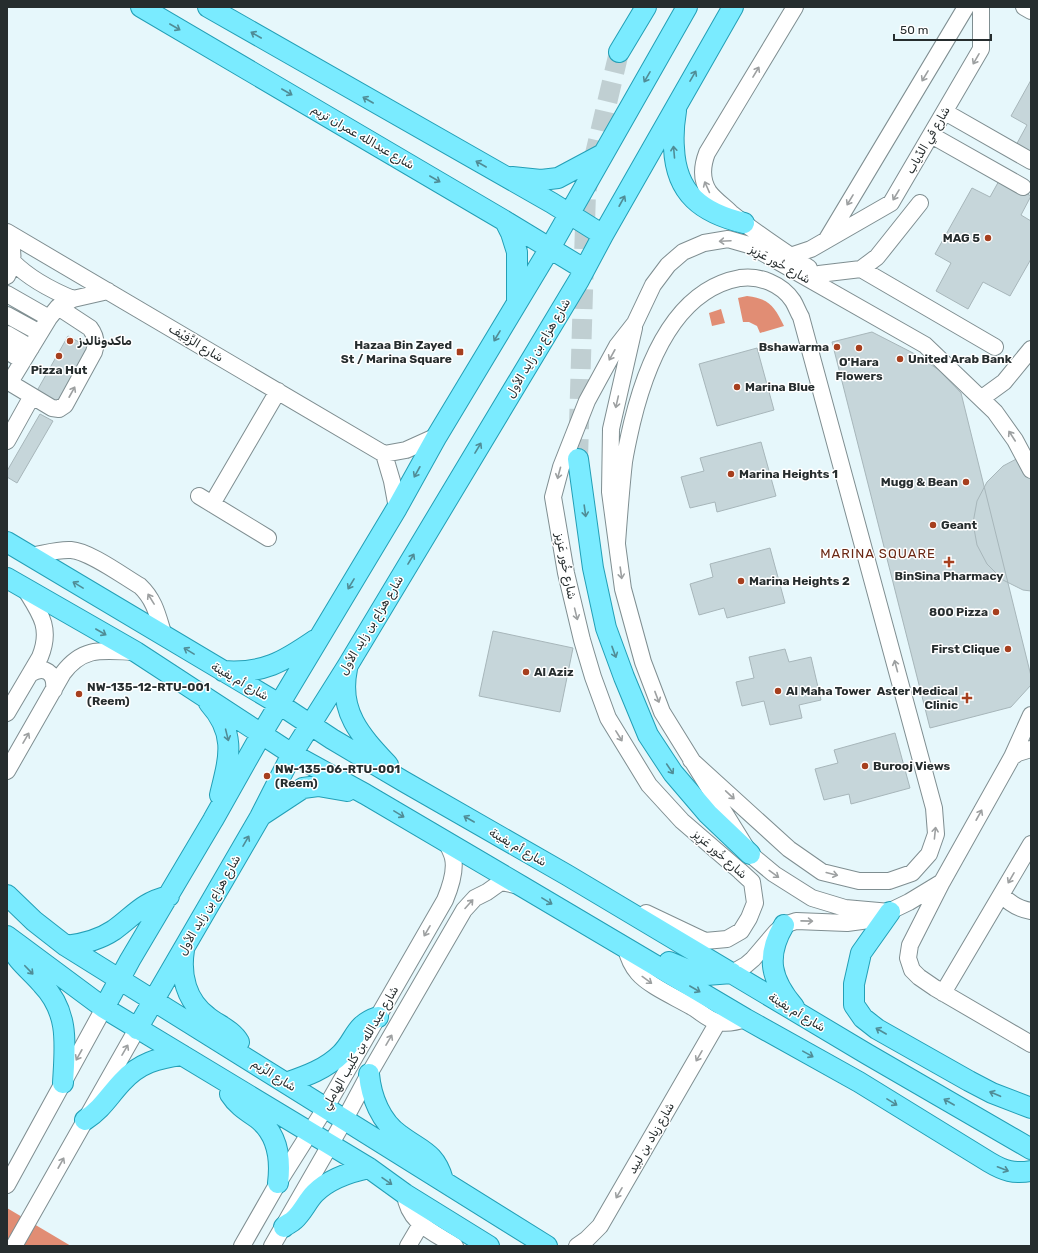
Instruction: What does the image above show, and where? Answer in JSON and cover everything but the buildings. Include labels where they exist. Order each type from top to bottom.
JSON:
[{"type":"main road","name":"شارع عبدالله عمران تريم","points":[[141,7],[584,269]]},
{"type":"main road","points":[[208,7],[570,214],[603,235]]},
{"type":"main road","points":[[619,52],[646,7]]},
{"type":"main road","points":[[104,1008],[130,960],[169,896],[279,704],[397,508],[437,436],[570,214],[687,7]]},
{"type":"main road","name":"شارع هزاع بن زايد الأول","points":[[137,1029],[260,817],[292,754],[348,665],[579,280],[603,235],[733,7]]},
{"type":"main road","points":[[678,103],[674,120],[674,138],[675,161],[680,181],[691,196],[709,210],[744,224]]},
{"type":"main road","points":[[503,176],[548,180],[565,175],[603,154]]},
{"type":"main road","points":[[505,221],[511,233],[517,252],[517,302]]},
{"type":"main road","points":[[578,459],[593,568],[606,628],[648,735],[673,773],[708,814],[750,854]]},
{"type":"main road","name":"شارع أم يِفينة","points":[[7,542],[279,704],[403,781],[567,875],[867,1054],[1031,1149]]},
{"type":"main road","points":[[7,578],[136,652],[198,691],[292,754],[365,794],[746,1019],[859,1082],[997,1167],[1008,1171],[1021,1173],[1031,1171]]},
{"type":"main road","points":[[223,671],[245,672],[281,662],[294,655],[320,636]]},
{"type":"main road","points":[[348,665],[346,675],[346,696],[351,717],[360,734],[403,781]]},
{"type":"main road","points":[[198,691],[218,713],[224,727],[229,749],[227,766],[213,820]]},
{"type":"main road","points":[[260,817],[303,788],[312,786],[325,786],[365,794]]},
{"type":"main road","name":"شارع الرِّيم","points":[[8,894],[34,921],[66,946],[547,1246]]},
{"type":"main road","points":[[66,946],[91,941],[103,936],[114,930],[147,904],[158,898],[169,896]]},
{"type":"main road","points":[[890,912],[861,953],[854,984],[854,1005],[863,1018],[877,1029],[969,1081],[992,1093],[1031,1108]]},
{"type":"main road","points":[[784,925],[774,948],[772,960],[774,973],[784,994],[799,1013]]},
{"type":"main road","points":[[7,937],[104,1008],[369,1168],[405,1194],[489,1246]]},
{"type":"main road","points":[[7,937],[11,948],[19,960],[53,997],[59,1012],[64,1029],[66,1046],[63,1083]]},
{"type":"main road","points":[[184,948],[182,963],[183,978],[189,995],[206,1016],[231,1032],[238,1039],[246,1057]]},
{"type":"main road","points":[[626,948],[651,954],[693,972],[706,975],[732,974]]},
{"type":"main road","points":[[286,1083],[318,1071],[334,1060],[342,1053],[360,1028],[369,1020],[378,1017]]},
{"type":"main road","points":[[85,1120],[103,1105],[121,1082],[131,1073],[154,1060],[182,1056]]},
{"type":"main road","points":[[369,1074],[373,1096],[378,1108],[389,1124],[400,1136],[424,1150],[431,1156],[436,1163],[443,1180]]},
{"type":"main road","points":[[224,1081],[233,1099],[240,1106],[259,1119],[271,1134],[278,1152],[280,1170],[278,1183]]},
{"type":"main road","points":[[284,1227],[294,1221],[315,1193],[320,1189],[345,1175],[369,1168]]},
{"type":"street","points":[[744,224],[708,191],[703,176],[704,161],[707,153],[795,7]]},
{"type":"street","name":"شارع فَي الذّياب","points":[[826,240],[966,7]]},
{"type":"street","name":"شارع فَي الذّياب","points":[[790,256],[811,249],[892,203],[981,49],[981,7]]},
{"type":"street","points":[[1024,7],[1031,11]]},
{"type":"street","points":[[945,112],[1031,161]]},
{"type":"street","points":[[931,135],[1023,187]]},
{"type":"street","points":[[819,274],[861,269],[877,257],[920,203]]},
{"type":"street","name":"شارع خُور عَزِيز","points":[[744,224],[790,256],[904,325],[995,412],[1015,440],[1031,470]]},
{"type":"street","points":[[7,233],[13,252],[10,269],[73,299]]},
{"type":"street","name":"شارع الزَّفِيْف","points":[[7,233],[384,454]]},
{"type":"street","name":"شارع خُور عَزِيز","points":[[567,875],[705,941],[727,939],[741,932],[755,903],[752,882],[682,821],[649,785],[608,718],[593,677],[582,640],[566,573],[553,497],[561,467],[587,401],[617,346],[635,323],[653,285],[668,265],[683,252],[704,243],[728,239],[749,245],[925,345]]},
{"type":"street","points":[[861,269],[995,347]]},
{"type":"street","points":[[617,543],[624,461],[637,404],[648,371],[671,326],[688,305],[705,291],[726,281],[746,277],[763,280],[781,288],[792,300],[801,317],[934,808],[936,834],[929,854],[912,873],[889,881],[859,881],[822,872],[789,849],[691,760]]},
{"type":"street","points":[[7,294],[54,313],[90,328],[95,337],[96,347],[94,352],[69,398],[62,407],[55,409],[8,382],[54,313],[73,299],[108,291]]},
{"type":"street","points":[[7,314],[40,333]]},
{"type":"street","points":[[635,323],[611,429],[610,492],[624,589],[643,662],[662,712],[750,854],[774,874],[812,898],[845,908],[890,912]]},
{"type":"street","points":[[7,334],[27,354]]},
{"type":"street","points":[[982,398],[1004,382],[1031,349]]},
{"type":"street","points":[[7,351],[27,354]]},
{"type":"street","points":[[268,538],[205,500],[278,391]]},
{"type":"street","points":[[7,441],[32,396]]},
{"type":"street","points":[[397,508],[392,481],[384,454],[406,450],[427,442],[437,436]]},
{"type":"street","points":[[30,556],[65,550],[79,551],[92,557],[140,586],[146,592],[154,605],[164,636]]},
{"type":"street","points":[[7,713],[40,657],[46,637],[44,623],[25,589]]},
{"type":"street","points":[[7,771],[54,690],[62,673],[70,664],[79,656],[90,652],[136,652]]},
{"type":"street","points":[[30,674],[36,670],[44,670],[51,674],[55,682],[54,690]]},
{"type":"street","points":[[1031,715],[1012,757],[942,882],[910,945],[908,958],[912,970],[927,983],[1031,1044]]},
{"type":"street","points":[[1012,757],[1018,753],[1031,749]]},
{"type":"street","name":"شارع عبدالله بن كليب الهاملي","points":[[242,1246],[278,1183],[326,1107],[440,909],[451,886],[453,875],[454,858],[447,843]]},
{"type":"street","points":[[943,993],[1031,844]]},
{"type":"street","name":"شارع عبدالله بن كليب الهاملي","points":[[272,1246],[464,910],[474,898],[487,892],[501,882],[523,887]]},
{"type":"street","points":[[732,974],[746,966],[784,925],[796,921],[834,923],[869,920],[890,912],[942,882]]},
{"type":"street","points":[[1002,895],[1006,900],[1018,907],[1031,911]]},
{"type":"street","points":[[440,909],[451,913],[455,917],[457,923]]},
{"type":"street","points":[[626,948],[633,965],[646,981],[694,1008],[711,1020],[732,1023],[746,1019]]},
{"type":"street","points":[[9,1181],[104,1008]]},
{"type":"street","name":"شارع زياد بن لبيد","points":[[576,1246],[587,1239],[600,1226],[718,1022]]},
{"type":"street","name":"شارع هزاع بن زايد الأول","points":[[14,1246],[137,1029]]},
{"type":"street","points":[[405,1194],[411,1214],[421,1224],[455,1246]]},
{"type":"street","points":[[408,1246],[421,1224]]},
{"type":"shaded area","points":[[747,296],[761,299],[770,305],[777,313],[784,326],[760,333],[757,326],[749,322],[743,322],[738,298]]},
{"type":"shaded area","points":[[721,309],[725,323],[712,326],[709,313]]},
{"type":"shaded area","points":[[7,1208],[71,1246],[7,1246]]},
{"type":"tunnel","points":[[578,459],[586,192],[619,52]]},
{"type":"place","name":"MAG 5","points":[[988,238]]},
{"type":"place","name":"ماكدونالدز","points":[[70,341]]},
{"type":"place","name":"Bshawarma","points":[[837,347]]},
{"type":"place","name":"O'Hara Flowers","points":[[859,348]]},
{"type":"place","name":"Hazaa Bin Zayed St / Marina Square","points":[[460,352]]},
{"type":"place","name":"Pizza Hut","points":[[59,356]]},
{"type":"place","name":"United Arab Bank","points":[[900,359]]},
{"type":"place","name":"Marina Blue","points":[[737,387]]},
{"type":"place","name":"Marina Heights 1","points":[[731,474]]},
{"type":"place","name":"Mugg & Bean","points":[[966,482]]},
{"type":"place","name":"Geant","points":[[933,525]]},
{"type":"place","name":"BinSina Pharmacy","points":[[949,562]]},
{"type":"place","name":"Marina Heights 2","points":[[741,581]]},
{"type":"place","name":"800 Pizza","points":[[996,612]]},
{"type":"place","name":"First Clique","points":[[1008,649]]},
{"type":"place","name":"Al Aziz","points":[[526,672]]},
{"type":"place","name":"Al Maha Tower","points":[[778,691]]},
{"type":"place","name":"NW-135-12-RTU-001 (Reem)","points":[[79,694]]},
{"type":"place","name":"Aster Medical Clinic","points":[[967,698]]},
{"type":"place","name":"Burooj Views","points":[[865,766]]},
{"type":"place","name":"NW-135-06-RTU-001 (Reem)","points":[[267,776]]},
{"type":"district","name":"MARINA SQUARE","points":[[878,553]]}]
